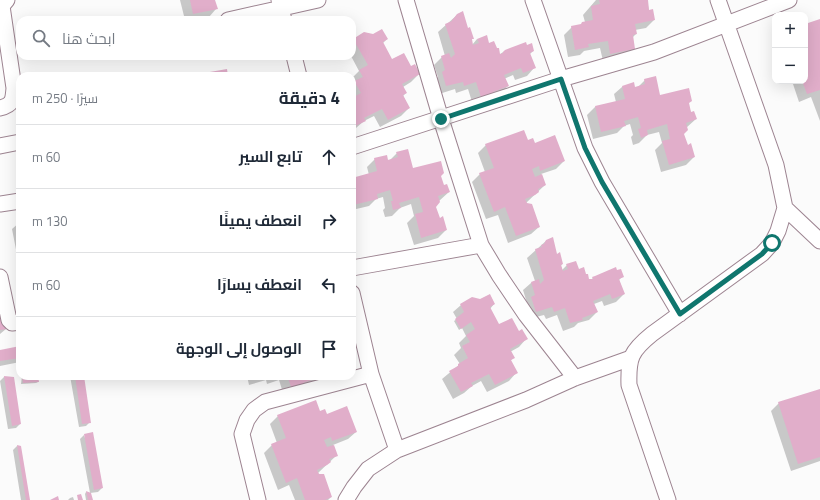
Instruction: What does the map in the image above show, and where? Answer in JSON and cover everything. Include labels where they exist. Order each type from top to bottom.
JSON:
[{"type":"street","points":[[0,108],[10,104],[14,93],[2,6],[6,0]]},
{"type":"street","points":[[248,16],[318,0]]},
{"type":"street","points":[[406,0],[441,119],[481,245],[526,315],[575,378]]},
{"type":"street","points":[[533,0],[585,148],[602,182],[680,314]]},
{"type":"street","points":[[668,500],[629,385],[628,368],[631,358],[641,343],[762,254],[772,243],[778,231],[785,208],[776,165],[718,0]]},
{"type":"street","points":[[356,146],[561,79],[654,52],[788,0]]},
{"type":"street","points":[[295,60],[297,72]]},
{"type":"street","points":[[0,146],[16,143]]},
{"type":"street","points":[[0,204],[16,202]]},
{"type":"street","points":[[785,208],[820,241]]},
{"type":"street","points":[[356,267],[481,245]]},
{"type":"street","points":[[0,277],[10,320],[12,323],[16,322]]},
{"type":"street","points":[[356,310],[371,374],[397,450]]},
{"type":"street","points":[[346,500],[354,486],[368,469],[397,450],[526,400],[575,378],[631,358]]},
{"type":"street","points":[[356,378],[371,374]]},
{"type":"street","points":[[258,500],[242,434],[247,420],[254,410],[265,402],[348,380]]},
{"type":"building","points":[[190,0],[215,0],[218,9],[193,14]]},
{"type":"building","points":[[599,0],[648,0],[649,10],[653,9],[655,20],[635,24],[637,34],[633,35],[635,49],[610,54],[608,41],[588,44],[589,47],[575,50],[571,26],[593,20],[591,6],[600,4]]},
{"type":"building","points":[[463,11],[468,28],[470,27],[474,39],[472,39],[473,45],[479,43],[477,39],[487,35],[489,43],[494,41],[497,48],[499,48],[500,54],[505,50],[526,42],[527,45],[532,43],[534,51],[530,53],[536,68],[523,73],[521,68],[504,75],[509,86],[493,92],[494,94],[481,97],[476,82],[464,86],[463,82],[446,86],[442,72],[445,70],[441,56],[449,53],[451,58],[455,54],[445,24],[452,21],[457,14]]},
{"type":"building","points":[[820,19],[820,90],[807,94],[803,84],[808,84],[808,23]]},
{"type":"building","points":[[382,29],[388,39],[383,42],[392,59],[404,53],[411,66],[415,64],[420,74],[402,84],[407,93],[403,95],[410,108],[388,120],[382,109],[364,118],[366,121],[356,126],[356,96],[361,93],[356,84],[356,80],[363,77],[359,70],[368,65],[356,44],[356,37],[364,32],[373,34]]},
{"type":"building","points":[[227,69],[227,72],[210,72]]},
{"type":"building","points":[[656,76],[660,95],[689,88],[692,101],[689,103],[691,112],[694,111],[697,119],[686,123],[688,130],[684,134],[688,145],[691,143],[695,157],[669,165],[662,141],[670,139],[667,124],[647,130],[648,135],[641,138],[638,129],[641,128],[638,117],[624,121],[626,126],[601,132],[595,106],[625,99],[622,86],[634,82],[635,87],[645,84],[644,79]]},
{"type":"building","points":[[524,130],[528,140],[533,138],[535,143],[555,135],[565,161],[540,171],[539,166],[532,169],[535,177],[542,174],[546,185],[538,189],[539,192],[535,195],[525,199],[527,203],[532,204],[540,227],[516,236],[505,207],[494,212],[479,173],[494,168],[485,144]]},
{"type":"building","points":[[408,149],[413,168],[441,161],[444,173],[441,176],[444,185],[447,184],[450,192],[438,196],[440,202],[436,207],[440,218],[443,216],[447,230],[421,238],[415,214],[423,212],[419,197],[399,203],[401,208],[393,210],[391,201],[393,201],[390,190],[377,194],[378,199],[356,204],[356,177],[377,171],[374,158],[387,155],[388,160],[398,157],[396,152]]},
{"type":"building","points":[[553,237],[557,254],[560,252],[563,271],[568,269],[566,264],[576,261],[579,269],[584,267],[589,279],[593,279],[592,277],[616,267],[617,270],[621,269],[624,277],[619,279],[625,294],[612,299],[610,294],[593,301],[598,312],[582,318],[583,320],[570,323],[565,308],[554,312],[552,307],[536,312],[531,297],[535,295],[531,282],[539,279],[540,284],[544,280],[535,249],[542,247],[541,245],[544,244],[546,240]]},
{"type":"building","points":[[490,294],[495,304],[490,307],[499,324],[512,318],[519,331],[522,329],[528,339],[510,349],[515,358],[511,360],[518,373],[495,385],[489,374],[471,383],[473,386],[461,392],[449,371],[468,358],[462,346],[470,342],[466,335],[475,329],[471,322],[461,329],[455,319],[464,312],[460,304],[472,297],[480,299]]},
{"type":"building","points":[[0,300],[7,329],[0,330]]},
{"type":"building","points":[[16,347],[16,359],[0,361],[0,350]]},
{"type":"building","points":[[4,376],[14,377],[21,424],[12,426]]},
{"type":"building","points":[[23,380],[39,380],[39,382],[23,383]]},
{"type":"building","points":[[76,380],[85,380],[91,423],[82,424]]},
{"type":"building","points":[[289,380],[312,380],[303,383],[304,385],[292,389]]},
{"type":"building","points":[[820,389],[820,457],[798,464],[778,402]]},
{"type":"building","points":[[316,400],[320,411],[325,409],[327,414],[347,406],[357,432],[332,441],[331,437],[324,440],[327,447],[334,445],[338,456],[329,459],[331,462],[317,470],[319,474],[324,474],[332,497],[325,500],[305,500],[297,478],[286,483],[271,444],[286,438],[277,415]]},
{"type":"building","points":[[93,432],[103,488],[94,490],[84,434]]},
{"type":"building","points":[[17,445],[21,446],[30,500],[26,500]]},
{"type":"building","points":[[86,491],[91,493],[93,500],[88,500]]},
{"type":"building","points":[[81,494],[83,500],[78,500],[77,495]]},
{"type":"building","points":[[58,496],[59,500],[50,500]]},
{"type":"route","points":[[441,119],[561,79],[585,148],[602,182],[680,314],[762,254],[772,243]]}]
